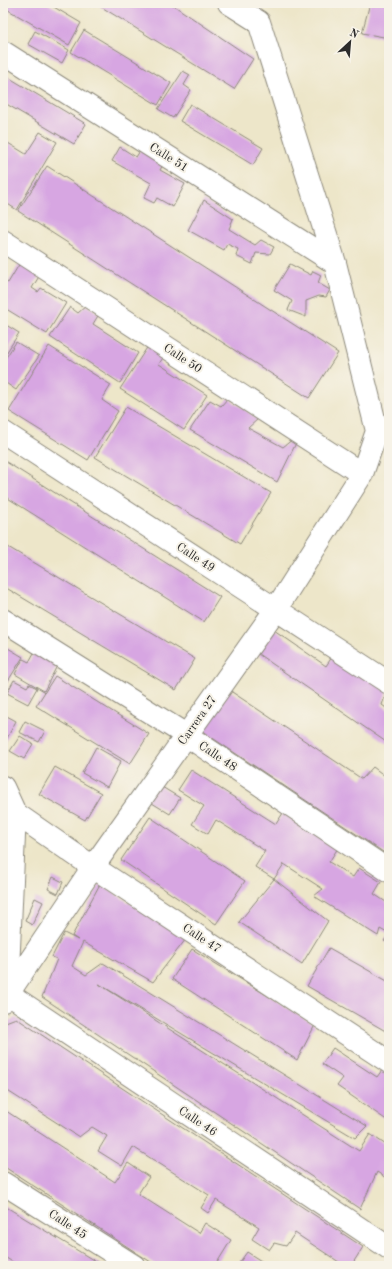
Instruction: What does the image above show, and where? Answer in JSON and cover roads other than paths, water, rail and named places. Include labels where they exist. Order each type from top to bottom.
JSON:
[{"type":"street","points":[[229,3],[259,22],[335,263]]},
{"type":"street","name":"Calle 51","points":[[3,52],[335,263]]},
{"type":"street","name":"Calle 50","points":[[3,241],[362,474]]},
{"type":"street","name":"Carrera 27","points":[[5,997],[93,867],[276,609],[362,474],[377,431],[335,263]]},
{"type":"street","name":"Calle 49","points":[[3,432],[389,683]]},
{"type":"street","name":"Calle 48","points":[[3,620],[186,735],[389,871]]},
{"type":"street","points":[[3,787],[16,813],[5,997]]},
{"type":"street","name":"Calle 47","points":[[16,813],[93,867],[389,1062]]},
{"type":"street","name":"Calle 46","points":[[5,997],[389,1248]]},
{"type":"street","name":"Calle 45","points":[[3,1183],[134,1266]]}]
